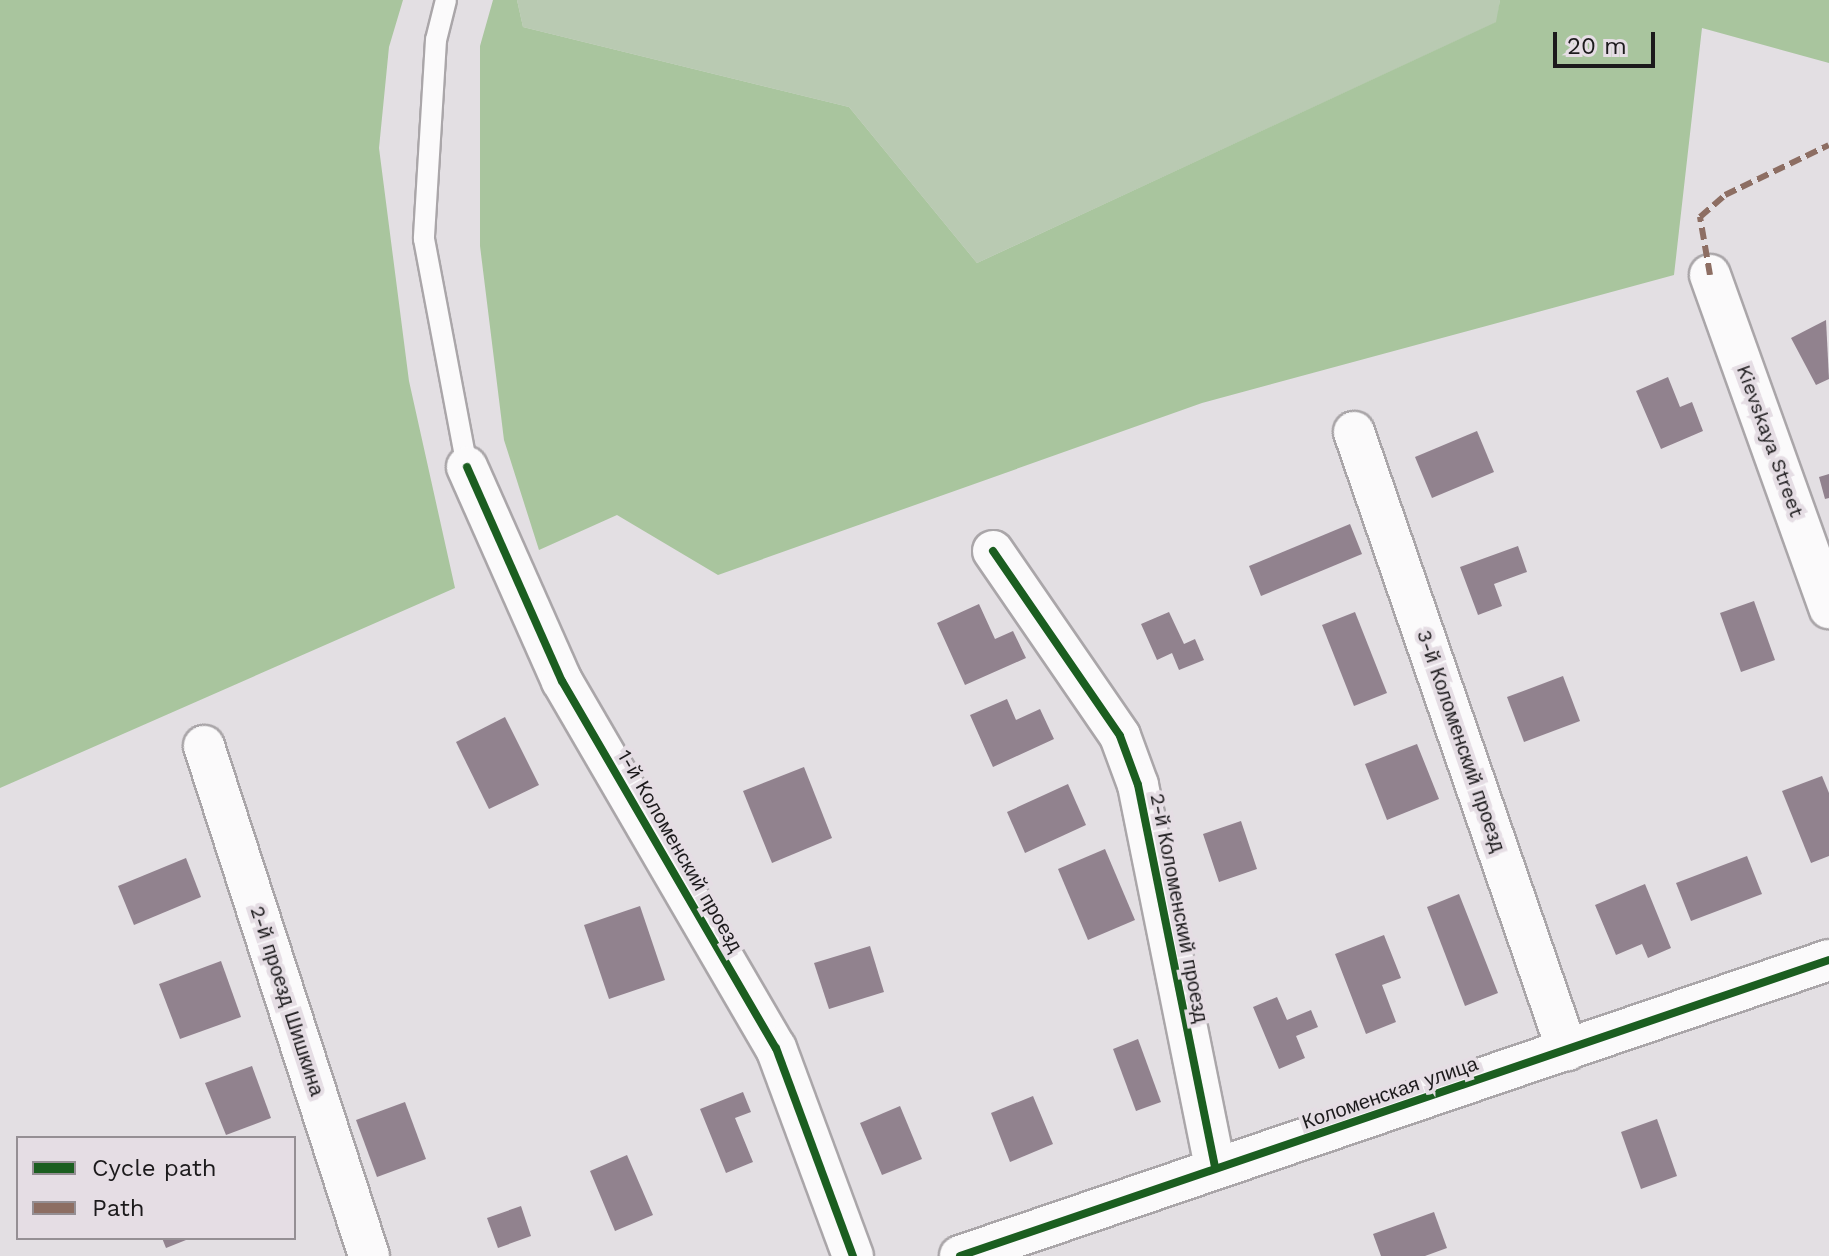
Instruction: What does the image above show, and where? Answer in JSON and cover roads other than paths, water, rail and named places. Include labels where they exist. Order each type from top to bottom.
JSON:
[{"type":"street","name":"Kievskaya Street","points":[[1710,275],[1829,608]]},
{"type":"street","name":"3-й Коломенский проезд","points":[[1354,432],[1567,1050]]},
{"type":"street","name":"1-й Коломенский проезд","points":[[467,467],[562,681],[776,1048],[840,1253]]},
{"type":"street","name":"2-й Коломенский проезд","points":[[993,551],[1120,736],[1138,785],[1215,1168]]},
{"type":"street","name":"2-й проезд Шишкина","points":[[204,746],[369,1256]]},
{"type":"street","name":"Коломенская улица","points":[[960,1256],[1829,960]]},
{"type":"lane","points":[[446,0],[436,40],[424,239],[467,467]]}]
